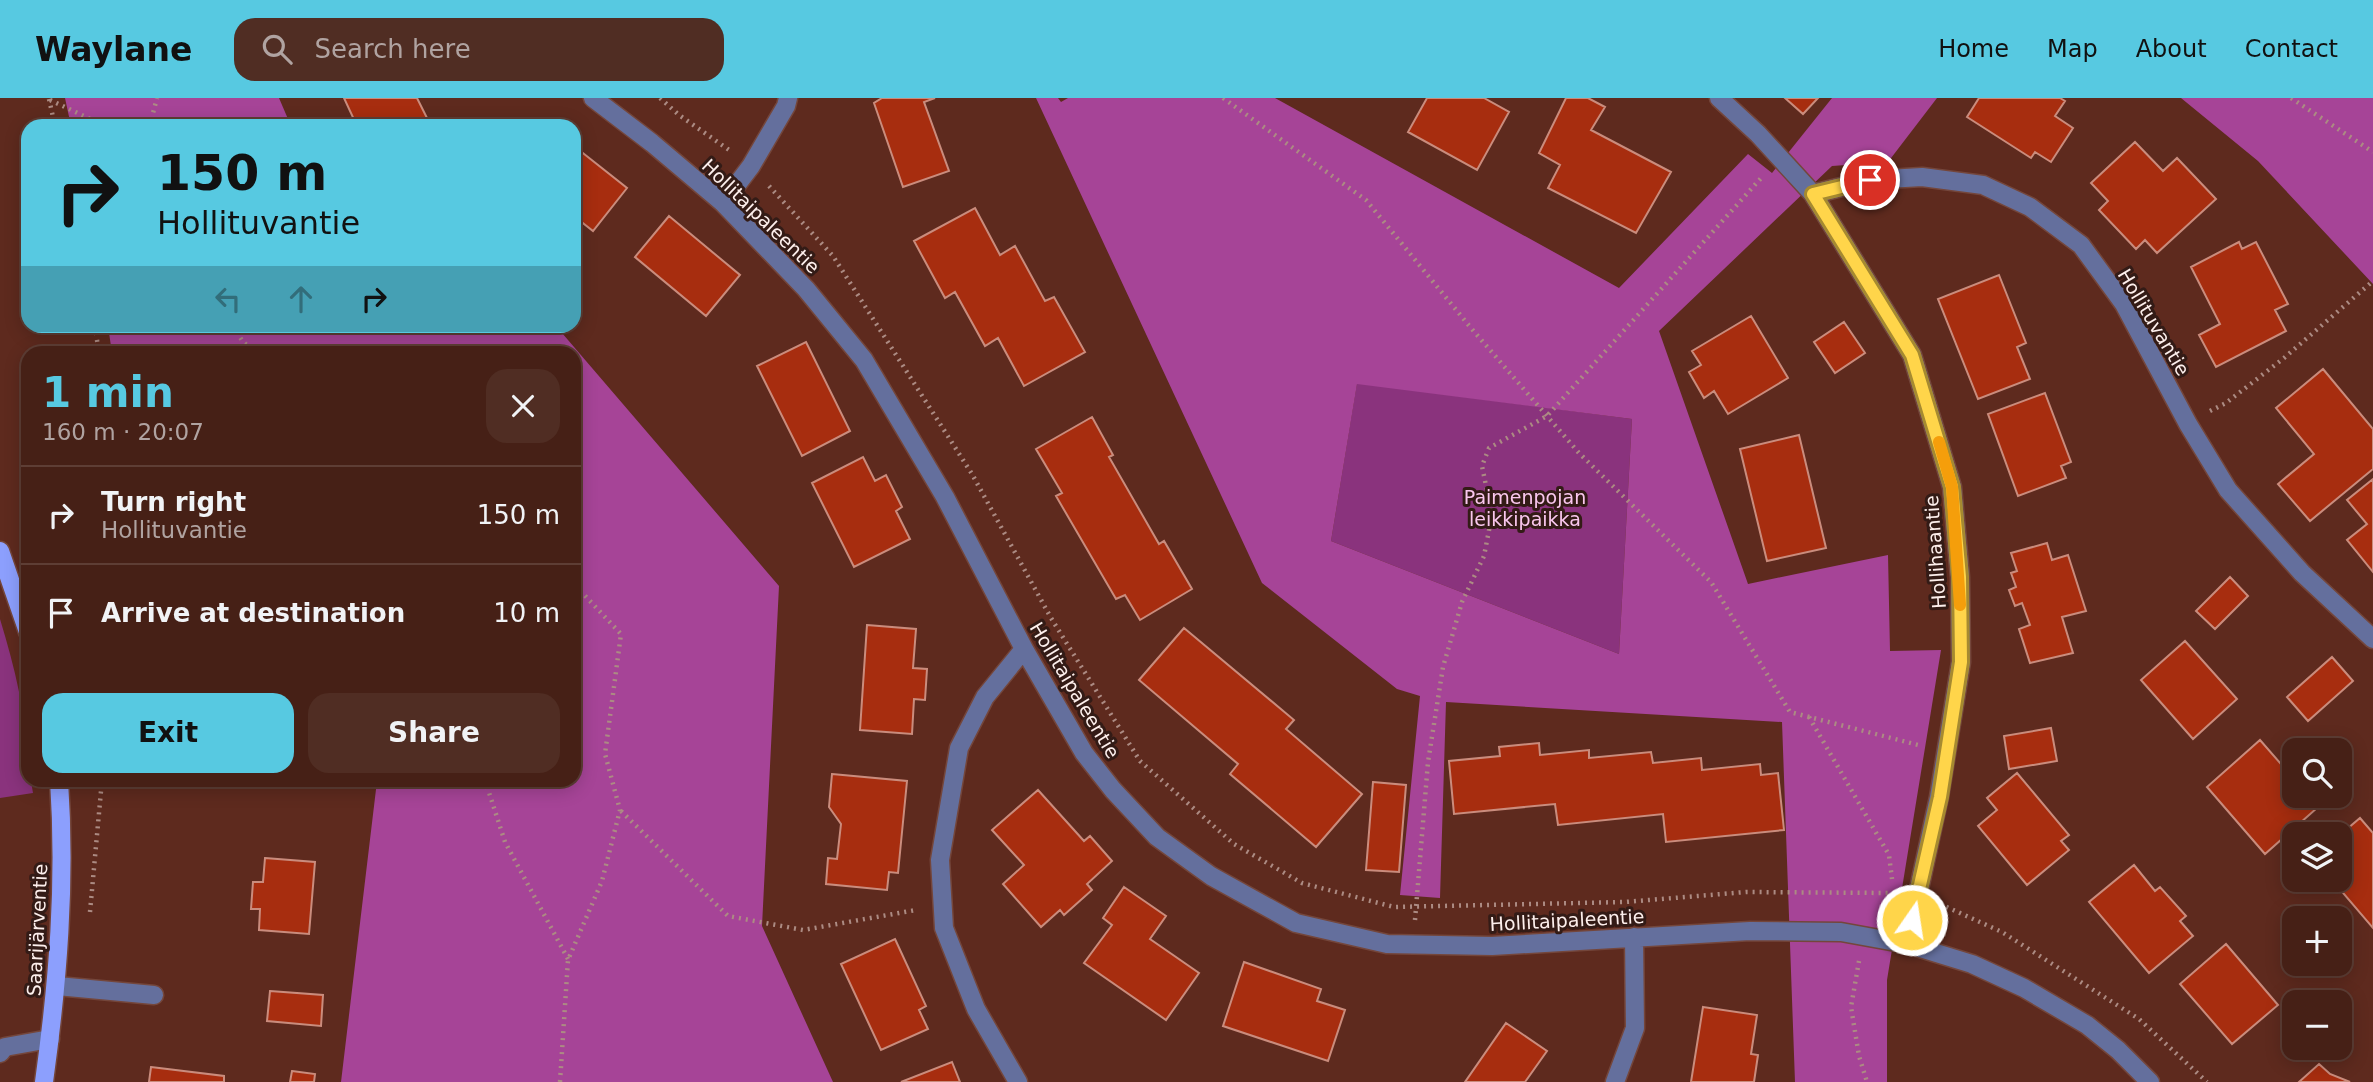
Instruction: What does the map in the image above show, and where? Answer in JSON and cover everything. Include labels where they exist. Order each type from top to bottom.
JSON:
[{"type":"main road","points":[[0,551],[21,612]]},
{"type":"main road","name":"Saarijärventie","points":[[44,1082],[57,986],[63,835],[60,787]]},
{"type":"street","name":"Hollitaipaleentie","points":[[593,98],[723,202],[806,289],[864,360],[945,498],[1024,649],[1084,753],[1113,790],[1157,837],[1211,876],[1296,923],[1387,944],[1492,946],[1750,931],[1841,932],[1907,944],[1972,964],[2024,988],[2087,1026],[2118,1050],[2150,1082]]},
{"type":"street","points":[[723,202],[751,166],[788,98]]},
{"type":"street","name":"Hollihaantie","points":[[1719,98],[1813,194],[1912,355],[1952,487],[1960,577],[1961,662],[1940,797],[1907,944]]},
{"type":"street","name":"Hollituvantie","points":[[1813,194],[1870,180],[1922,177],[1983,185],[2030,207],[2081,245],[2123,304],[2188,424],[2228,490],[2302,573],[2373,639]]},
{"type":"street","points":[[1018,1082],[976,1009],[944,929],[940,860],[959,748],[985,697],[1024,649]]},
{"type":"street","points":[[1615,1082],[1635,1028],[1634,937]]},
{"type":"street","points":[[57,986],[154,995]]},
{"type":"street","points":[[0,1054],[5,1047],[50,1039]]},
{"type":"path","points":[[152,119],[157,98]]},
{"type":"path","points":[[660,98],[679,115],[751,166],[833,256],[972,474],[1051,618],[1140,761],[1234,844],[1302,883],[1394,907],[1625,902],[1746,892],[1894,893],[1889,855],[1809,717]]},
{"type":"path","points":[[1223,98],[1366,200],[1471,328],[1579,453],[1711,582],[1790,712],[1947,752]]},
{"type":"path","points":[[2291,98],[2373,152]]},
{"type":"path","points":[[49,99],[53,119]]},
{"type":"path","points":[[49,99],[90,119]]},
{"type":"path","points":[[1416,906],[1428,762],[1443,667],[1462,602],[1483,556],[1492,516],[1482,466],[1489,448],[1547,416],[1779,158]]},
{"type":"path","points":[[2188,424],[2236,395],[2284,358],[2373,281]]},
{"type":"path","points":[[560,1082],[568,960],[602,881],[620,810],[605,754],[621,634],[581,591]]},
{"type":"path","points":[[100,821],[102,787]]},
{"type":"path","points":[[487,787],[505,842],[568,960]]},
{"type":"path","points":[[620,810],[728,916],[803,930],[943,906]]},
{"type":"path","points":[[1917,897],[1950,908],[2002,932],[2139,1019],[2207,1082]]},
{"type":"path","points":[[1863,936],[1850,1007],[1858,1056],[1867,1082]]},
{"type":"green space","name":"Paimenpojan leikkipaikka","points":[[1357,383],[1632,419],[1619,654],[1331,541]]},
{"type":"green space","points":[[0,619],[21,706],[21,787],[32,787],[33,793],[0,798]]},
{"type":"shaded area","points":[[65,98],[279,98],[288,119],[70,119]]},
{"type":"shaded area","points":[[1036,98],[1058,98],[1061,102],[1068,98],[1275,98],[1619,288],[1748,154],[1772,173],[1832,98],[1937,98],[1888,162],[1832,166],[1659,331],[1748,584],[1888,555],[1890,651],[1941,650],[1887,980],[1887,1082],[1795,1082],[1782,722],[1446,702],[1440,898],[1400,895],[1420,696],[1397,689],[1262,583]],"holes":[[[1357,384],[1632,419],[1619,654],[1331,541]]]},
{"type":"shaded area","points":[[2181,98],[2373,98],[2373,284],[2258,161]]},
{"type":"shaded area","points":[[109,333],[562,333],[573,346],[111,346]]},
{"type":"shaded area","points":[[581,355],[779,586],[762,926],[833,1082],[341,1082],[376,787],[581,787]]},
{"type":"building","points":[[344,98],[417,98],[428,119],[354,119]]},
{"type":"building","points":[[882,98],[935,98],[924,102],[949,171],[903,187],[874,103]]},
{"type":"building","points":[[1427,98],[1484,98],[1509,112],[1477,170],[1408,132]]},
{"type":"building","points":[[1566,98],[1588,98],[1605,107],[1591,130],[1671,172],[1636,233],[1548,188],[1560,165],[1539,153]]},
{"type":"building","points":[[1785,98],[1818,98],[1803,114]]},
{"type":"building","points":[[1979,98],[2060,98],[2065,101],[2055,116],[2073,128],[2051,162],[2035,152],[2031,158],[1967,117]]},
{"type":"building","points":[[2135,142],[2163,171],[2177,158],[2216,199],[2157,253],[2145,240],[2136,249],[2099,210],[2108,201],[2091,183]]},
{"type":"building","points":[[581,152],[627,188],[593,231],[581,222]]},
{"type":"building","points":[[975,208],[1000,255],[1015,246],[1045,301],[1054,297],[1085,352],[1024,386],[998,338],[985,346],[955,292],[945,298],[914,241]]},
{"type":"building","points":[[669,216],[740,275],[706,316],[635,257]]},
{"type":"building","points":[[2239,242],[2242,249],[2256,242],[2288,304],[2275,310],[2286,331],[2216,367],[2199,335],[2220,324],[2191,267]]},
{"type":"building","points":[[1999,275],[2026,343],[2017,347],[2030,379],[1978,399],[1938,299]]},
{"type":"building","points":[[1751,316],[1788,378],[1728,414],[1714,391],[1704,398],[1689,372],[1701,365],[1692,351]]},
{"type":"building","points":[[1844,322],[1865,353],[1835,373],[1814,342]]},
{"type":"building","points":[[806,342],[850,431],[802,456],[757,366]]},
{"type":"building","points":[[2323,369],[2373,429],[2373,469],[2310,521],[2278,484],[2314,454],[2276,408]]},
{"type":"building","points":[[2045,393],[2071,462],[2061,466],[2066,478],[2018,496],[1988,414]]},
{"type":"building","points":[[1092,417],[1113,455],[1109,457],[1159,544],[1164,541],[1192,589],[1140,620],[1125,595],[1116,599],[1056,496],[1062,493],[1036,449]]},
{"type":"building","points":[[1799,435],[1826,548],[1767,561],[1740,449]]},
{"type":"building","points":[[863,457],[875,481],[886,475],[902,507],[896,511],[910,539],[854,567],[812,483]]},
{"type":"building","points":[[2373,479],[2373,572],[2347,540],[2367,524],[2347,500]]},
{"type":"building","points":[[2047,543],[2052,560],[2068,555],[2086,611],[2062,617],[2073,653],[2030,663],[2019,629],[2030,625],[2022,603],[2015,606],[2009,590],[2016,587],[2011,573],[2017,571],[2011,553]]},
{"type":"building","points":[[2230,577],[2248,596],[2215,629],[2196,611]]},
{"type":"building","points":[[867,625],[916,629],[913,668],[927,669],[925,700],[914,699],[912,734],[860,730]]},
{"type":"building","points":[[1184,628],[1294,720],[1286,729],[1362,794],[1316,847],[1230,774],[1238,764],[1139,680]]},
{"type":"building","points":[[2185,641],[2237,699],[2193,739],[2141,680]]},
{"type":"building","points":[[2332,657],[2353,681],[2308,721],[2287,697]]},
{"type":"building","points":[[2051,728],[2057,761],[2009,769],[2004,736]]},
{"type":"building","points":[[2260,740],[2282,765],[2282,808],[2317,808],[2301,822],[2282,822],[2282,839],[2265,854],[2207,787]]},
{"type":"building","points":[[1539,743],[1540,755],[1589,750],[1589,758],[1651,752],[1653,763],[1701,758],[1702,770],[1760,764],[1761,775],[1778,773],[1784,830],[1666,842],[1663,814],[1558,825],[1555,804],[1454,814],[1449,761],[1500,756],[1499,747]]},
{"type":"building","points":[[2017,773],[2069,835],[2061,841],[2069,850],[2027,885],[1978,826],[1997,810],[1987,798]]},
{"type":"building","points":[[832,774],[907,781],[898,873],[889,872],[887,890],[826,884],[828,858],[837,859],[841,824],[829,807]]},
{"type":"building","points":[[1373,782],[1406,785],[1399,872],[1366,870]]},
{"type":"building","points":[[1038,790],[1084,841],[1090,836],[1112,861],[1087,884],[1092,890],[1064,915],[1060,910],[1041,927],[1003,884],[1024,865],[992,830]]},
{"type":"building","points":[[2360,818],[2373,833],[2373,928],[2342,892],[2352,892],[2352,825]]},
{"type":"building","points":[[265,858],[315,862],[309,934],[259,930],[260,909],[251,909],[253,882],[263,882]]},
{"type":"building","points":[[2134,865],[2155,891],[2160,887],[2186,916],[2180,921],[2193,936],[2149,973],[2089,902]]},
{"type":"building","points":[[1124,887],[1166,916],[1150,939],[1199,973],[1166,1020],[1084,963],[1112,925],[1103,918]]},
{"type":"building","points":[[895,939],[926,1006],[919,1010],[928,1029],[881,1050],[841,964]]},
{"type":"building","points":[[2226,944],[2278,1005],[2232,1044],[2180,984]]},
{"type":"building","points":[[1244,962],[1321,989],[1317,1001],[1345,1010],[1328,1061],[1223,1026]]},
{"type":"building","points":[[270,991],[323,995],[321,1026],[267,1021]]},
{"type":"building","points":[[1703,1007],[1757,1015],[1751,1054],[1758,1055],[1754,1082],[1691,1082]]},
{"type":"building","points":[[1506,1023],[1547,1051],[1525,1082],[1465,1082]]},
{"type":"building","points":[[952,1062],[960,1082],[901,1082]]},
{"type":"building","points":[[2319,1064],[2330,1074],[2350,1082],[2299,1082]]},
{"type":"building","points":[[151,1067],[224,1076],[224,1082],[149,1082]]},
{"type":"building","points":[[292,1071],[315,1074],[314,1082],[290,1082]]},
{"type":"slow traffic","points":[[1939,442],[1952,487],[1960,605]]},
{"type":"route","points":[[1870,180],[1813,194],[1912,355],[1952,487],[1960,577],[1961,662],[1940,797],[1912,920]]}]
